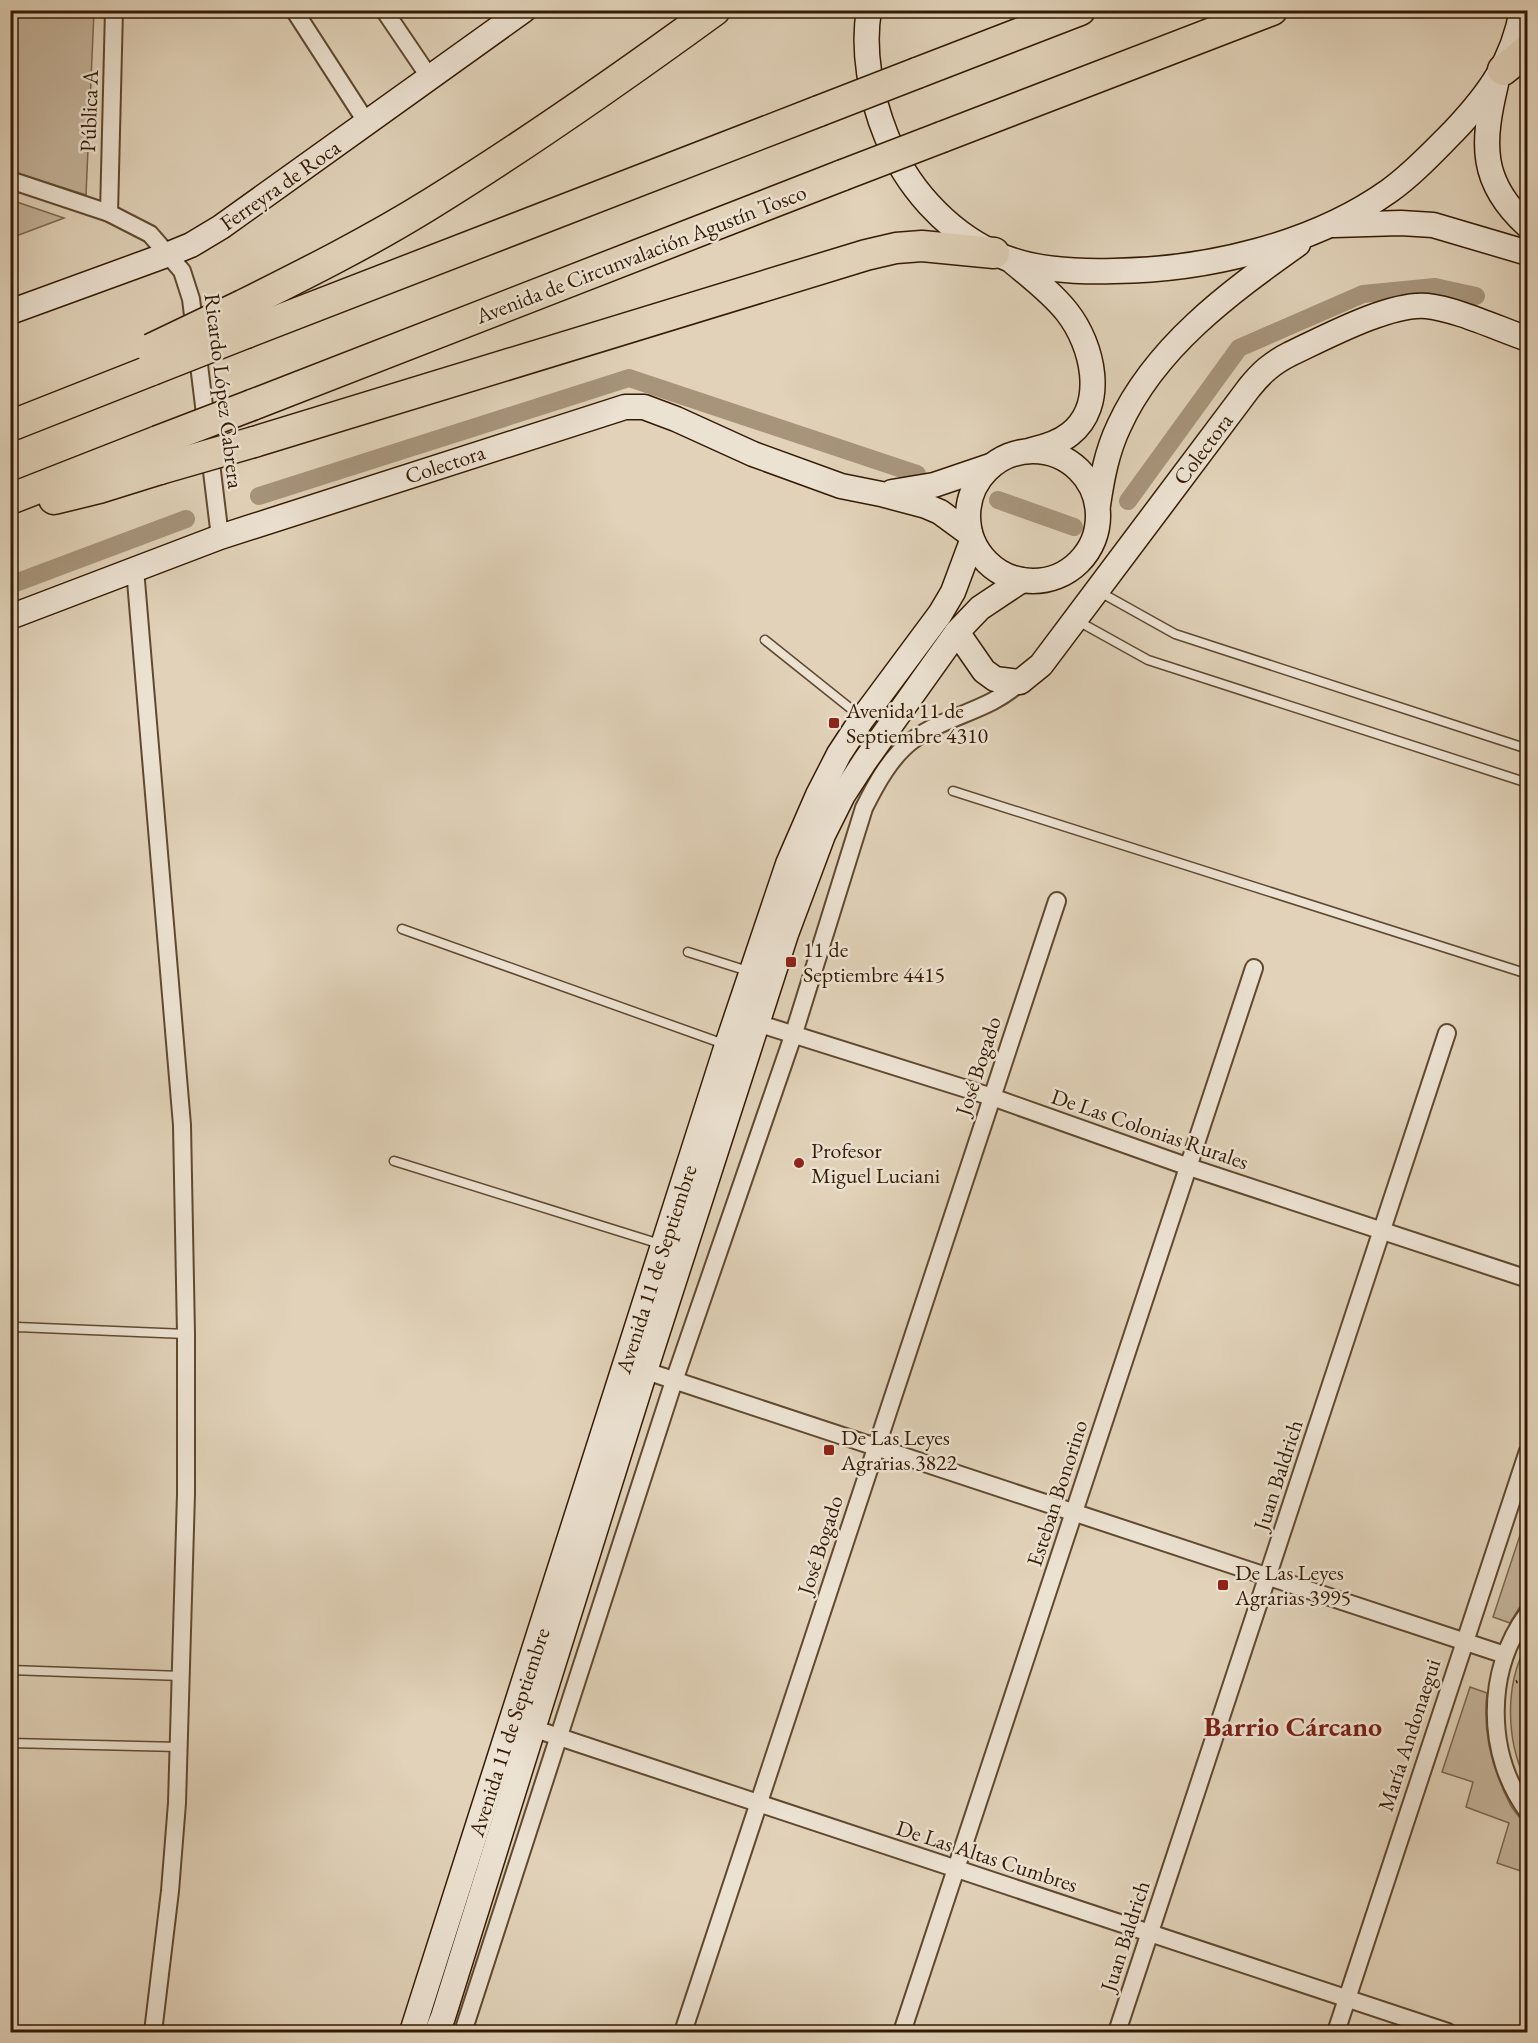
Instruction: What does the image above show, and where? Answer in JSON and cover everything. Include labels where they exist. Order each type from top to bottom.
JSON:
[{"type":"highway","points":[[244,319],[362,244],[431,204],[526,142],[716,10]]},
{"type":"highway","points":[[10,426],[152,359],[244,319],[819,111],[1080,10]]},
{"type":"highway","name":"Avenida de Circunvalación Agustín Tosco","points":[[10,499],[159,455],[252,405],[1272,10]]},
{"type":"highway","points":[[1500,75],[1527,50]]},
{"type":"highway","points":[[10,509],[99,488],[159,455],[254,442],[866,255],[896,248],[922,246],[1001,256]]},
{"type":"highway","points":[[10,405],[152,359]]},
{"type":"main road","name":"Ferreyra de Roca","points":[[10,312],[191,245],[221,227],[524,10]]},
{"type":"main road","points":[[869,10],[867,37],[869,62],[881,124],[903,171],[935,212],[973,242],[1001,256],[1033,278],[1067,312],[1084,341],[1092,383],[1088,408],[1077,428],[1061,441],[1031,451],[1009,455],[990,466],[978,481],[970,498],[967,524],[971,537],[984,559],[992,567],[1022,580],[1051,578],[1077,564],[1096,530],[1103,470],[1119,426],[1138,392],[1186,334],[1250,278],[1321,229],[1389,191],[1436,149],[1467,117],[1500,75]]},
{"type":"main road","points":[[1522,10],[1519,30],[1500,75],[1486,139],[1490,172],[1505,204],[1527,226]]},
{"type":"main road","points":[[1001,256],[1063,270],[1091,272],[1147,270],[1224,258],[1321,229],[1401,223],[1425,224],[1451,229],[1527,253]]},
{"type":"main road","name":"Colectora","points":[[1020,682],[1041,664],[1076,620],[1249,388],[1274,362],[1388,311],[1407,306],[1443,309],[1527,339]]},
{"type":"main road","name":"Colectora","points":[[10,617],[220,537],[625,407],[644,407],[802,473],[841,486],[926,506],[940,512],[971,537]]},
{"type":"main road","points":[[1031,451],[1053,454],[1080,471],[1092,490],[1098,511]]},
{"type":"main road","name":"Colectora","points":[[880,494],[934,485],[990,466]]},
{"type":"main road","name":"Avenida 11 de Septiembre","points":[[635,1368],[663,1245],[788,864],[806,819],[839,754],[862,719],[915,651],[953,592],[971,537]]},
{"type":"main road","name":"Avenida 11 de Septiembre","points":[[437,2032],[523,1725],[635,1368],[758,1023],[786,934],[823,835],[843,795],[957,632],[980,608],[1022,580]]},
{"type":"main road","points":[[957,632],[984,671],[995,679],[1020,682]]},
{"type":"main road","name":"Avenida 11 de Septiembre","points":[[412,2032],[523,1725]]},
{"type":"street","name":"Pública A","points":[[109,213],[114,10]]},
{"type":"street","points":[[294,10],[367,123]]},
{"type":"street","points":[[384,10],[430,78]]},
{"type":"street","name":"Ricardo López Cabrera","points":[[10,180],[109,213],[150,234],[182,271],[192,299],[220,537]]},
{"type":"street","points":[[135,569],[182,1125],[186,1334],[186,1494],[177,1803],[170,1890],[153,2032]]},
{"type":"street","points":[[463,2032],[674,1381],[794,1033],[864,808],[891,763],[912,740],[1008,693],[1020,682]]},
{"type":"street","name":"José Bogado","points":[[683,2032],[1057,901]]},
{"type":"street","name":"Esteban Bonorino","points":[[902,2032],[1254,968]]},
{"type":"street","name":"De Las Colonias Rurales","points":[[758,1023],[992,1097],[1189,1167],[1527,1279]]},
{"type":"street","name":"Juan Baldrich","points":[[1117,2032],[1447,1033]]},
{"type":"street","points":[[635,1368],[1505,1654]]},
{"type":"street","name":"María Andonaegui","points":[[1336,2032],[1527,1451]]},
{"type":"street","points":[[1527,1613],[1519,1624],[1505,1654],[1497,1684],[1495,1714],[1498,1745],[1507,1774],[1527,1812]]},
{"type":"street","name":"De Las Altas Cumbres","points":[[523,1725],[1448,2032]]},
{"type":"lane","points":[[1097,591],[1175,634],[1527,748]]},
{"type":"lane","points":[[1076,620],[1148,660],[1527,783]]},
{"type":"lane","points":[[765,640],[862,719]]},
{"type":"lane","points":[[953,791],[1527,974]]},
{"type":"lane","points":[[402,929],[728,1045]]},
{"type":"lane","points":[[688,952],[752,972]]},
{"type":"lane","points":[[394,1161],[663,1245]]},
{"type":"lane","points":[[10,1329],[17,1327],[186,1334]]},
{"type":"lane","points":[[10,1670],[181,1676]]},
{"type":"lane","points":[[10,1743],[179,1747]]},
{"type":"path","points":[[1514,1683],[1527,1677]]},
{"type":"shaded area","points":[[11,10],[94,11],[86,195],[11,171]]},
{"type":"shaded area","points":[[11,200],[64,218],[11,238]]},
{"type":"shaded area","points":[[1527,1514],[1527,1598],[1510,1623],[1493,1617]]},
{"type":"shaded area","points":[[1527,1644],[1527,1783],[1515,1750],[1510,1714],[1514,1677]]},
{"type":"shaded area","points":[[1470,1687],[1487,1693],[1487,1736],[1493,1764],[1510,1804],[1528,1831],[1527,1873],[1497,1863],[1509,1823],[1466,1807],[1473,1782],[1442,1772]]},
{"type":"waterway","points":[[1128,501],[1239,348],[1363,294],[1435,287],[1476,296]]},
{"type":"waterway","points":[[259,496],[629,378],[917,474]]},
{"type":"waterway","points":[[998,500],[1074,527]]},
{"type":"waterway","points":[[10,585],[186,519]]},
{"type":"place","name":"Avenida 11 de Septiembre 4310","points":[[834,723]]},
{"type":"place","name":"11 de Septiembre 4415","points":[[791,962]]},
{"type":"place","name":"Profesor Miguel Luciani","points":[[799,1163]]},
{"type":"place","name":"De Las Leyes Agrarias 3822","points":[[829,1450]]},
{"type":"place","name":"De Las Leyes Agrarias 3995","points":[[1223,1585]]},
{"type":"district","name":"Barrio Cárcano","points":[[1293,1726]]}]
